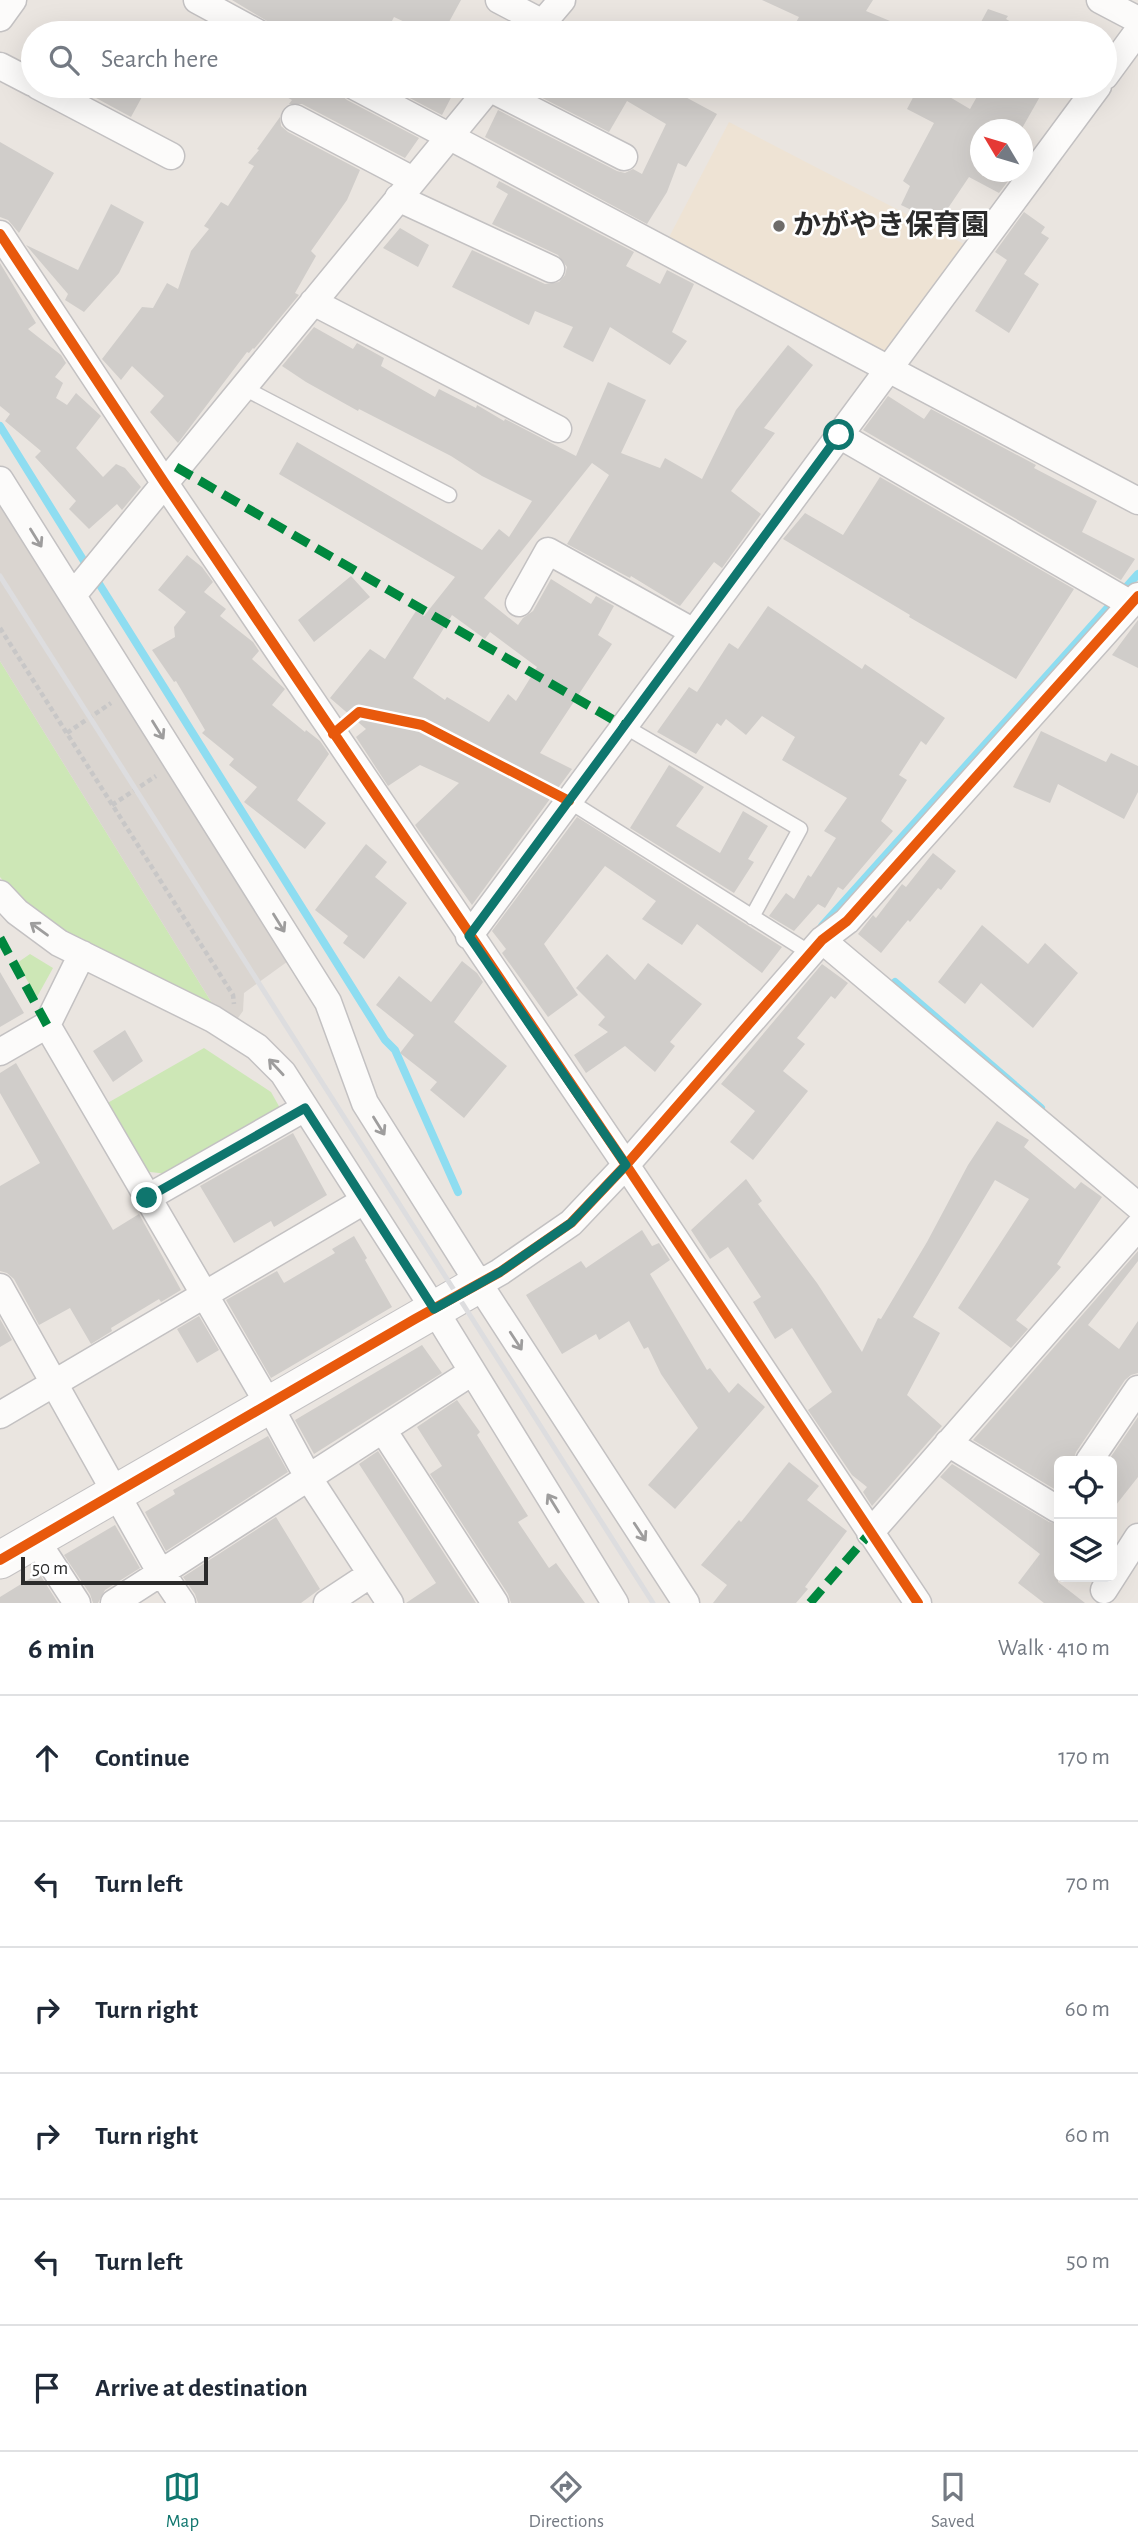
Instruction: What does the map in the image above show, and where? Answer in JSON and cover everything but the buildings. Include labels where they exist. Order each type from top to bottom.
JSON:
[{"type":"street","points":[[0,18],[13,0]]},
{"type":"street","points":[[197,0],[236,21]]},
{"type":"street","points":[[499,0],[529,21]]},
{"type":"street","points":[[545,21],[562,0]]},
{"type":"street","points":[[1100,0],[1138,20]]},
{"type":"street","points":[[1117,60],[1138,31]]},
{"type":"street","points":[[0,66],[21,77]]},
{"type":"street","points":[[61,98],[171,156]]},
{"type":"street","points":[[376,98],[1138,501]]},
{"type":"street","points":[[73,595],[481,98]]},
{"type":"street","points":[[511,98],[624,157]]},
{"type":"street","points":[[469,936],[1089,98]]},
{"type":"street","points":[[295,118],[406,189],[551,269]]},
{"type":"street","points":[[0,234],[163,482],[626,1165],[918,1603]]},
{"type":"street","points":[[313,302],[558,429]]},
{"type":"street","points":[[0,1560],[500,1272],[571,1223],[626,1165],[816,946],[847,920],[1134,600],[839,435]]},
{"type":"street","points":[[0,480],[328,1002],[365,1103],[686,1603]]},
{"type":"street","points":[[519,603],[548,551],[694,632]]},
{"type":"street","points":[[2,899],[37,929],[213,1019],[257,1047],[283,1073],[434,1309],[615,1603]]},
{"type":"street","points":[[816,946],[1138,1206]]},
{"type":"street","points":[[0,1052],[47,1026],[82,954]]},
{"type":"street","points":[[47,1026],[269,1405],[308,1477],[390,1603]]},
{"type":"street","points":[[147,1198],[305,1108]]},
{"type":"street","points":[[0,1415],[364,1201]]},
{"type":"street","points":[[870,1533],[1138,1227]]},
{"type":"street","points":[[0,1287],[161,1572],[182,1603]]},
{"type":"street","points":[[114,1603],[472,1372]]},
{"type":"street","points":[[1092,1456],[1138,1389]]},
{"type":"street","points":[[383,1430],[495,1603]]},
{"type":"street","points":[[948,1443],[1054,1508]]},
{"type":"street","points":[[1104,1590],[1138,1537]]},
{"type":"street","points":[[36,1540],[77,1603]]},
{"type":"street","points":[[327,1603],[371,1574]]},
{"type":"lane","points":[[242,387],[449,495]]},
{"type":"lane","points":[[624,726],[800,829],[752,917]]},
{"type":"lane","points":[[569,801],[752,917],[816,946]]},
{"type":"path","points":[[0,628],[233,995],[234,1005]]},
{"type":"path","points":[[67,733],[112,702]]},
{"type":"path","points":[[112,805],[157,776]]},
{"type":"shaded area","points":[[729,122],[966,245],[885,356],[666,243]]},
{"type":"shaded area","points":[[0,499],[291,959],[244,993],[243,1011],[235,1022],[217,1011],[0,661]]},
{"type":"green space","points":[[0,661],[217,1011],[69,936],[20,901],[0,877]]},
{"type":"green space","points":[[30,954],[53,968],[37,997],[17,963]]},
{"type":"green space","points":[[204,1048],[271,1092],[280,1108],[168,1174],[150,1172],[135,1163],[104,1105]]},
{"type":"waterway","points":[[0,426],[87,566]]},
{"type":"waterway","points":[[822,926],[1138,574]]},
{"type":"waterway","points":[[98,582],[385,1040],[395,1050],[458,1192]]},
{"type":"waterway","points":[[895,982],[1041,1108]]},
{"type":"railway","points":[[0,576],[653,1603]]},
{"type":"marked path","points":[[176,467],[624,726]]},
{"type":"marked path","points":[[0,938],[47,1025]]},
{"type":"marked path","points":[[810,1603],[870,1533]]},
{"type":"cycle path","points":[[0,234],[918,1603]]},
{"type":"cycle path","points":[[0,1560],[500,1272],[571,1223],[626,1165],[822,940],[847,921],[1138,596]]},
{"type":"cycle path","points":[[333,734],[359,712],[422,725],[569,801]]},
{"type":"place","name":"かがやき保育園","points":[[779,226]]},
{"type":"route","points":[[147,1198],[305,1108],[434,1309],[500,1272],[571,1223],[626,1165],[469,936],[839,435]]}]
